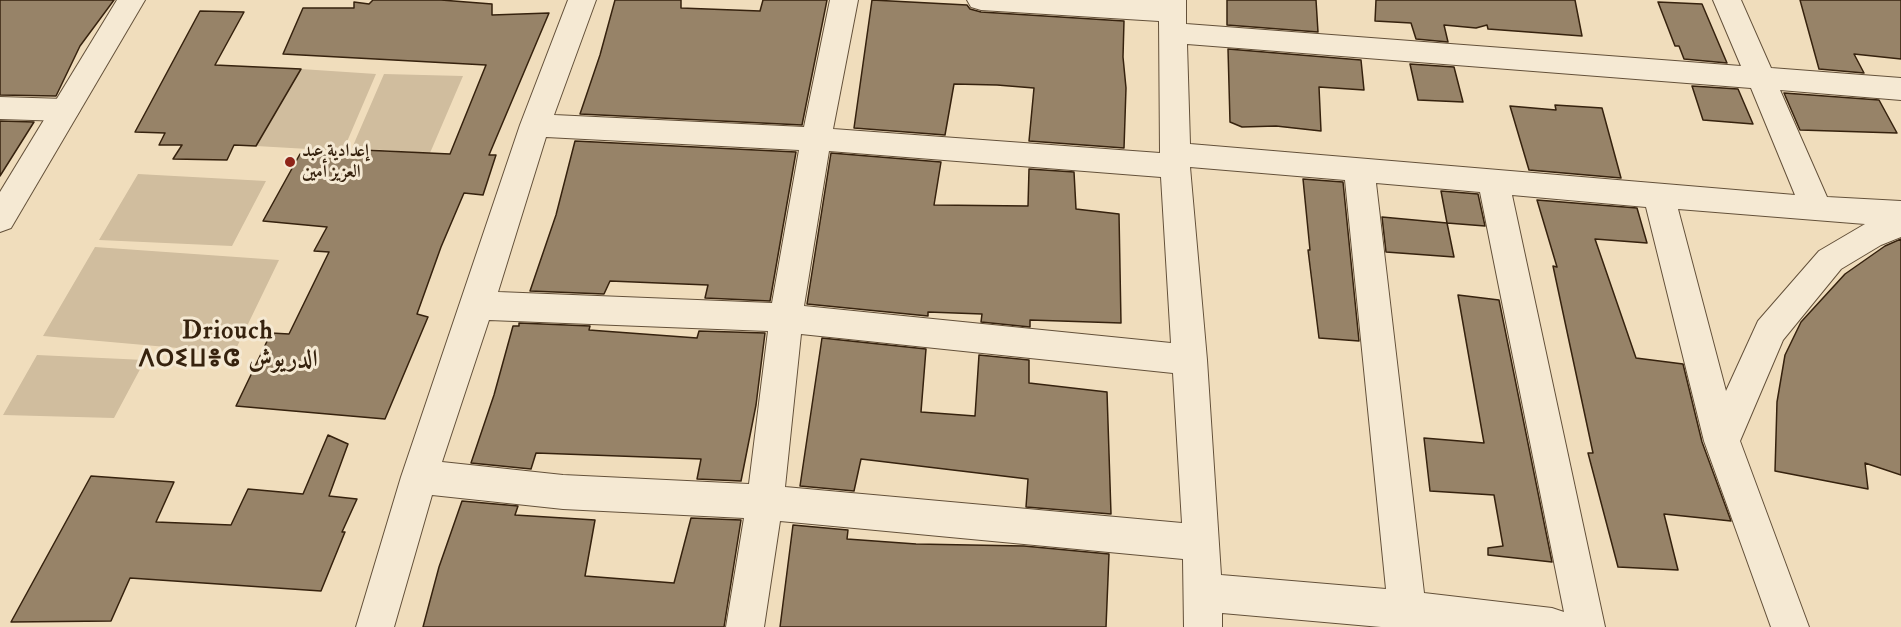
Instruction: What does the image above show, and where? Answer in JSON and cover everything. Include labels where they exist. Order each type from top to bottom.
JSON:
[{"type":"street","points":[[0,219],[131,0]]},
{"type":"street","points":[[375,627],[419,477],[535,125],[582,0]]},
{"type":"street","points":[[745,627],[765,502],[786,318],[816,139],[844,0]]},
{"type":"street","points":[[981,0],[1172,15],[1761,79],[1901,89]]},
{"type":"street","points":[[1726,0],[1817,209]]},
{"type":"street","points":[[1172,15],[1175,160],[1202,543],[1202,610],[1407,618],[1552,627]]},
{"type":"street","points":[[0,108],[65,110]]},
{"type":"street","points":[[535,125],[1359,170],[1817,209],[1901,214]]},
{"type":"street","points":[[1359,170],[1407,618]]},
{"type":"street","points":[[1493,180],[1586,627]]},
{"type":"street","points":[[1659,195],[1722,441],[1790,627]]},
{"type":"street","points":[[1722,441],[1770,331],[1830,260],[1870,236],[1901,224]]},
{"type":"street","points":[[477,306],[786,318],[1190,360]]},
{"type":"street","points":[[419,477],[563,492],[765,502],[1202,543]]},
{"type":"shaded area","points":[[301,69],[376,74],[343,151],[256,146]]},
{"type":"shaded area","points":[[384,74],[463,76],[430,153],[352,148]]},
{"type":"shaded area","points":[[138,174],[266,181],[232,246],[99,240]]},
{"type":"shaded area","points":[[95,247],[279,260],[234,353],[43,336]]},
{"type":"shaded area","points":[[37,355],[145,360],[114,418],[3,415]]},
{"type":"building","points":[[0,0],[114,0],[80,46],[56,96],[0,95]]},
{"type":"building","points":[[373,0],[441,0],[492,4],[492,15],[549,13],[489,155],[496,155],[483,195],[464,193],[441,247],[417,314],[428,317],[385,419],[236,406],[271,333],[289,334],[329,252],[314,251],[327,227],[263,221],[300,154],[360,157],[363,150],[450,154],[486,65],[283,54],[303,8],[354,8],[354,2],[369,4]]},
{"type":"building","points":[[615,0],[681,0],[681,8],[760,11],[763,0],[827,0],[802,125],[580,114],[600,55]]},
{"type":"building","points":[[872,0],[967,5],[970,9],[981,12],[1124,21],[1123,57],[1126,88],[1124,148],[1029,141],[1034,88],[997,85],[954,84],[945,135],[854,128]]},
{"type":"building","points":[[1227,0],[1316,0],[1318,32],[1227,25]]},
{"type":"building","points":[[1376,0],[1575,0],[1582,36],[1488,29],[1487,25],[1476,28],[1444,25],[1448,42],[1416,39],[1411,23],[1375,21]]},
{"type":"building","points":[[1800,0],[1901,0],[1901,59],[1854,54],[1864,73],[1819,69]]},
{"type":"building","points":[[1658,2],[1702,4],[1727,63],[1684,59],[1679,46],[1675,46]]},
{"type":"building","points":[[200,11],[244,12],[215,65],[301,69],[256,146],[234,145],[227,160],[173,159],[182,145],[159,145],[165,133],[135,132]]},
{"type":"building","points":[[1228,49],[1361,60],[1364,90],[1319,87],[1321,131],[1276,126],[1242,127],[1230,122]]},
{"type":"building","points":[[1410,64],[1454,67],[1463,102],[1418,100]]},
{"type":"building","points":[[1692,86],[1738,89],[1753,124],[1703,120]]},
{"type":"building","points":[[1784,93],[1879,100],[1897,133],[1800,130]]},
{"type":"building","points":[[1555,105],[1602,108],[1621,178],[1529,170],[1510,106],[1556,110]]},
{"type":"building","points":[[0,121],[34,122],[0,176]]},
{"type":"building","points":[[575,141],[796,152],[770,301],[705,298],[708,285],[610,281],[604,294],[530,291],[556,215]]},
{"type":"building","points":[[831,153],[941,162],[934,205],[1028,206],[1029,169],[1074,172],[1076,209],[1119,214],[1121,323],[1030,320],[1030,327],[981,322],[982,314],[928,312],[928,316],[807,304]]},
{"type":"building","points":[[1303,179],[1343,182],[1359,341],[1319,338],[1308,250],[1310,250]]},
{"type":"building","points":[[1441,191],[1478,194],[1485,226],[1447,223]]},
{"type":"building","points":[[1537,200],[1637,208],[1647,243],[1595,239],[1636,358],[1683,364],[1702,442],[1731,521],[1664,514],[1678,570],[1618,567],[1588,453],[1593,453],[1553,266],[1557,267]]},
{"type":"building","points":[[1382,217],[1447,223],[1454,257],[1386,252]]},
{"type":"building","points":[[1901,239],[1901,475],[1865,463],[1868,489],[1775,471],[1777,402],[1785,355],[1801,322],[1845,274],[1885,246]]},
{"type":"building","points":[[1458,295],[1499,300],[1552,562],[1488,555],[1488,548],[1503,546],[1494,495],[1430,491],[1424,438],[1484,443]]},
{"type":"building","points":[[519,323],[590,326],[589,330],[697,338],[699,331],[765,333],[756,405],[741,481],[697,479],[701,459],[536,453],[531,469],[471,463],[494,395],[513,326],[519,326]]},
{"type":"building","points":[[822,338],[926,349],[921,412],[975,416],[979,355],[1029,360],[1029,383],[1107,392],[1111,514],[1026,507],[1028,479],[861,459],[854,491],[800,486]]},
{"type":"building","points":[[328,435],[348,444],[329,496],[357,499],[342,532],[345,532],[321,591],[130,578],[111,621],[11,622],[91,476],[174,482],[156,522],[231,525],[248,489],[303,494]]},
{"type":"building","points":[[462,501],[518,506],[515,515],[595,520],[585,576],[674,583],[691,518],[741,520],[724,627],[423,627],[439,567]]},
{"type":"building","points":[[793,525],[848,530],[847,539],[916,544],[1024,546],[1109,554],[1106,627],[780,627]]},
{"type":"place","name":"إعدادية عبد العزيز أمين","points":[[290,162]]},
{"type":"district","name":"Driouch ⴷⵔⵉⵡⴻⵛ الدريوش","points":[[228,347]]}]
